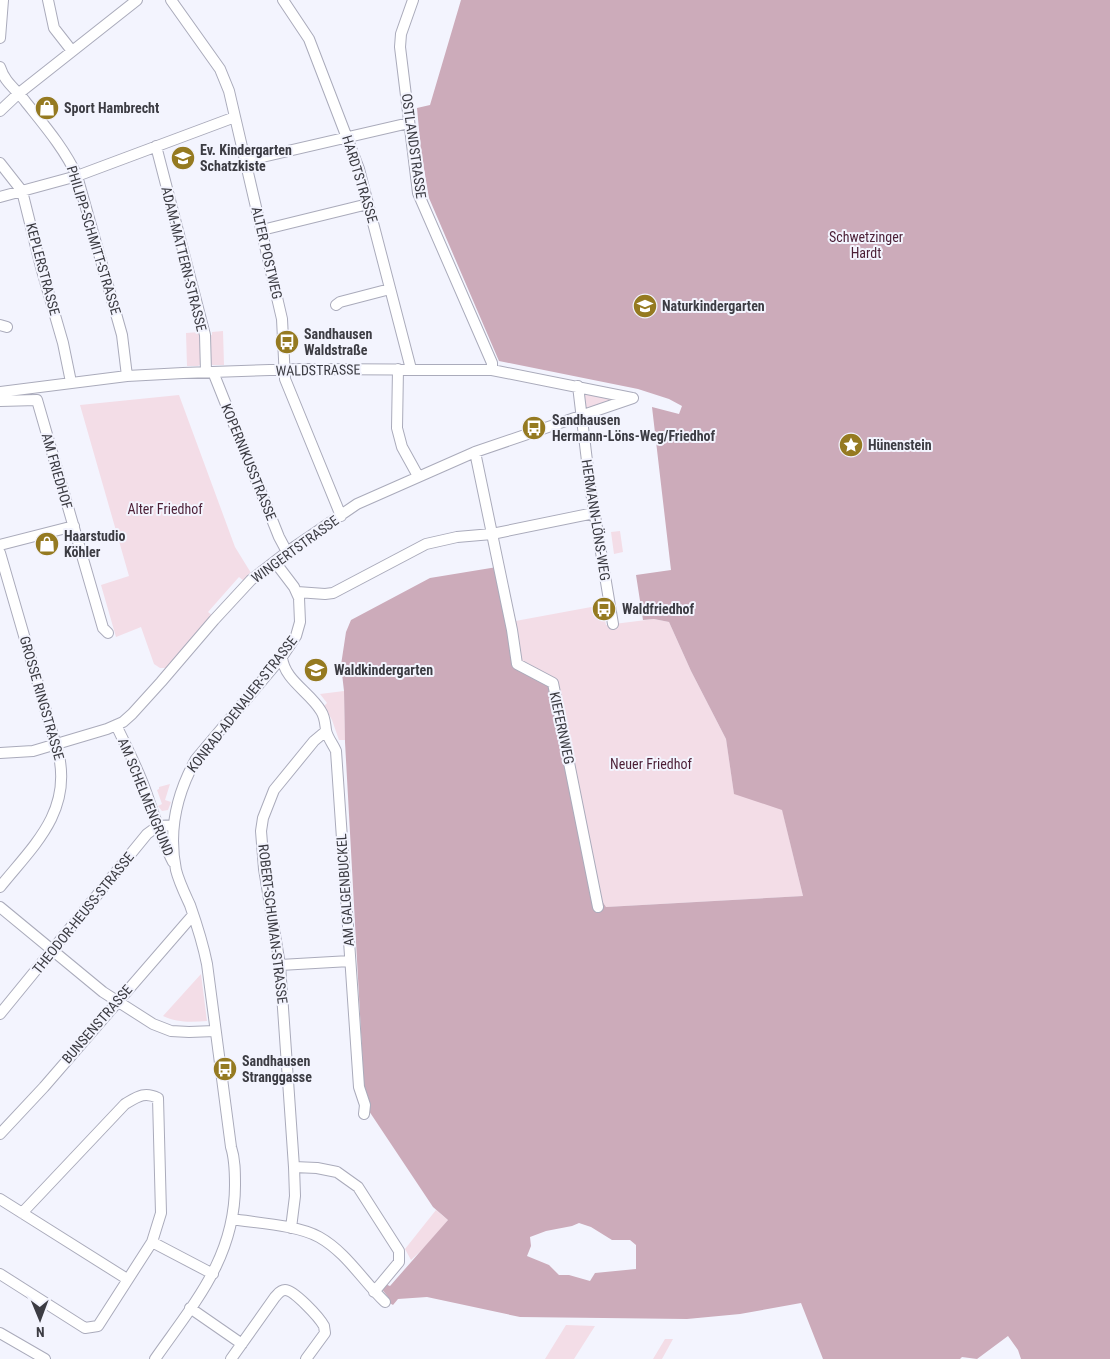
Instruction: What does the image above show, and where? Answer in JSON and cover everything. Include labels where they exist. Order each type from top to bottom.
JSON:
[{"type":"street","points":[[0,38],[3,0]]},
{"type":"street","points":[[48,0],[54,28],[72,51]]},
{"type":"street","points":[[0,111],[18,94],[137,0]]},
{"type":"street","name":"ALTER POSTWEG","points":[[171,0],[220,69],[229,91],[282,319],[285,379],[341,516]]},
{"type":"street","name":"HARDTSTRASSE","points":[[284,0],[309,39],[348,137],[359,169],[411,369]]},
{"type":"street","name":"OSTLANDSTRASSE","points":[[414,0],[401,34],[400,47],[416,184],[421,202],[492,363],[492,370]]},
{"type":"street","name":"PHILIPP-SCHMITT-STRASSE","points":[[0,67],[5,80],[68,157],[77,176],[122,335],[127,376]]},
{"type":"street","points":[[0,197],[77,176],[235,117]]},
{"type":"street","points":[[245,161],[410,123]]},
{"type":"street","name":"ADAM-MATTERN-STRASSE","points":[[156,146],[204,335],[209,372]]},
{"type":"street","name":"KEPLERSTRASSE","points":[[0,163],[22,191],[63,343],[71,382]]},
{"type":"street","points":[[262,230],[368,204]]},
{"type":"street","points":[[336,305],[340,302],[390,289]]},
{"type":"street","points":[[398,369],[397,428],[402,447],[418,476]]},
{"type":"street","name":"WALDSTRASSE","points":[[0,392],[127,376],[284,370],[411,369],[492,370],[633,398]]},
{"type":"street","name":"KOPERNIKUSSTRASSE","points":[[209,372],[287,552]]},
{"type":"street","name":"HERMANN-LÖNS-WEG","points":[[578,386],[594,513],[613,624]]},
{"type":"street","name":"WINGERTSTRASSE","points":[[0,753],[33,750],[116,725],[126,719],[251,580],[287,552],[357,504],[475,452],[633,398]]},
{"type":"street","name":"AM FRIEDHOF","points":[[0,401],[37,400],[103,628],[108,633]]},
{"type":"street","name":"KIEFERNWEG","points":[[475,452],[512,630],[517,664],[553,684],[598,907]]},
{"type":"street","points":[[275,562],[297,592],[333,593],[426,544],[441,540],[492,534],[594,513]]},
{"type":"street","points":[[0,545],[74,526]]},
{"type":"street","name":"GROSSE RINGSTRASSE","points":[[0,553],[62,772],[58,804],[46,828],[0,887]]},
{"type":"street","name":"KONRAD-ADENAUER-STRASSE","points":[[155,1359],[213,1274],[232,1218],[235,1193],[233,1154],[207,964],[201,938],[176,870],[174,821],[187,776],[196,759],[293,642],[298,630],[300,614],[297,592]]},
{"type":"street","name":"AM GALGENBUCKEL","points":[[282,657],[285,668],[293,680],[316,703],[323,714],[326,731],[336,751],[359,1087],[364,1114]]},
{"type":"street","name":"AM GALGENBUCKEL","points":[[268,672],[280,673],[293,680]]},
{"type":"street","name":"AM SCHELMENGRUND","points":[[116,725],[135,762],[176,870]]},
{"type":"street","name":"ROBERT-SCHUMAN-STRASSE","points":[[291,1228],[295,1196],[294,1167],[280,966],[262,850],[262,818],[274,790],[314,741],[326,731]]},
{"type":"street","points":[[157,822],[174,821]]},
{"type":"street","name":"THEODOR-HEUSS-STRASSE","points":[[0,1014],[157,822]]},
{"type":"street","points":[[0,907],[103,992],[153,1024],[171,1031],[215,1031]]},
{"type":"street","name":"BUNSENSTRASSE","points":[[0,1134],[44,1087],[116,1001],[193,914]]},
{"type":"street","points":[[280,966],[350,961]]},
{"type":"street","points":[[0,1274],[85,1328],[98,1326],[152,1242],[161,1214],[158,1098],[140,1095],[125,1104],[22,1213]]},
{"type":"street","points":[[294,1167],[317,1168],[337,1172],[345,1176],[358,1186],[378,1216],[399,1251],[400,1258],[399,1262],[374,1292]]},
{"type":"street","points":[[0,1199],[127,1279]]},
{"type":"street","points":[[232,1218],[306,1231],[320,1237],[336,1249],[385,1302]]},
{"type":"street","points":[[152,1242],[213,1274]]},
{"type":"street","points":[[231,1359],[280,1291],[289,1291],[320,1320],[325,1330],[325,1333],[306,1359]]},
{"type":"street","points":[[190,1308],[242,1344]]},
{"type":"street","points":[[0,1333],[45,1359]]},
{"type":"green space","name":"Schwetzinger Hardt","points":[[461,0],[1110,0],[1110,1359],[1021,1359],[1018,1350],[1008,1336],[977,1359],[962,1357],[960,1359],[823,1359],[801,1303],[740,1314],[687,1319],[520,1317],[427,1297],[398,1299],[393,1305],[386,1301],[388,1297],[381,1288],[385,1284],[390,1286],[448,1220],[433,1207],[365,1105],[345,742],[344,691],[341,665],[346,632],[351,620],[430,578],[497,567],[518,663],[554,683],[598,895],[606,907],[803,896],[782,810],[734,794],[726,739],[691,671],[669,622],[654,619],[643,620],[636,575],[671,570],[652,407],[679,414],[682,406],[669,399],[638,389],[499,361],[429,198],[421,151],[417,108],[430,105]],"holes":[[[579,1223],[591,1227],[612,1240],[630,1240],[636,1245],[636,1269],[595,1273],[590,1281],[569,1275],[559,1275],[549,1265],[527,1256],[531,1246],[530,1237]]]},
{"type":"green space","points":[[223,331],[224,365],[212,365],[209,363],[208,336],[212,335],[212,332]]},
{"type":"green space","points":[[200,332],[202,364],[187,366],[186,333]]},
{"type":"green space","points":[[584,392],[623,399],[587,410],[585,408]]},
{"type":"green space","name":"Alter Friedhof","points":[[179,395],[235,547],[251,573],[244,581],[239,577],[208,612],[213,616],[167,668],[160,668],[154,664],[141,627],[116,637],[101,585],[129,576],[80,405]]},
{"type":"green space","points":[[620,531],[623,552],[614,554],[611,532]]},
{"type":"green space","name":"Neuer Friedhof","points":[[602,605],[606,625],[654,619],[669,622],[691,671],[726,739],[734,793],[782,809],[803,896],[606,907],[598,895],[518,663],[510,622]]},
{"type":"green space","points":[[344,691],[345,740],[339,740],[332,720],[324,706],[327,703],[320,694]]},
{"type":"green space","points":[[170,784],[165,800],[171,802],[168,810],[162,811],[158,806],[162,804],[157,790],[159,787]]},
{"type":"green space","points":[[201,974],[207,1021],[179,1021],[163,1016]]},
{"type":"green space","points":[[436,1210],[448,1220],[411,1260],[405,1249]]},
{"type":"green space","points":[[566,1325],[595,1326],[574,1359],[545,1359]]},
{"type":"green space","points":[[665,1339],[673,1339],[662,1359],[653,1359]]},
{"type":"place","name":"Sport Hambrecht","points":[[47,108]]},
{"type":"place","name":"Ev. Kindergarten Schatzkiste","points":[[183,158]]},
{"type":"place","name":"Naturkindergarten","points":[[645,306]]},
{"type":"place","name":"Sandhausen Waldstraße","points":[[287,342]]},
{"type":"place","name":"Sandhausen Hermann-Löns-Weg/Friedhof","points":[[534,428]]},
{"type":"place","name":"Hünenstein","points":[[851,445]]},
{"type":"place","name":"Haarstudio Köhler","points":[[47,544]]},
{"type":"place","name":"Waldfriedhof","points":[[604,609]]},
{"type":"place","name":"Waldkindergarten","points":[[316,670]]},
{"type":"place","name":"Sandhausen Stranggasse","points":[[225,1069]]}]
